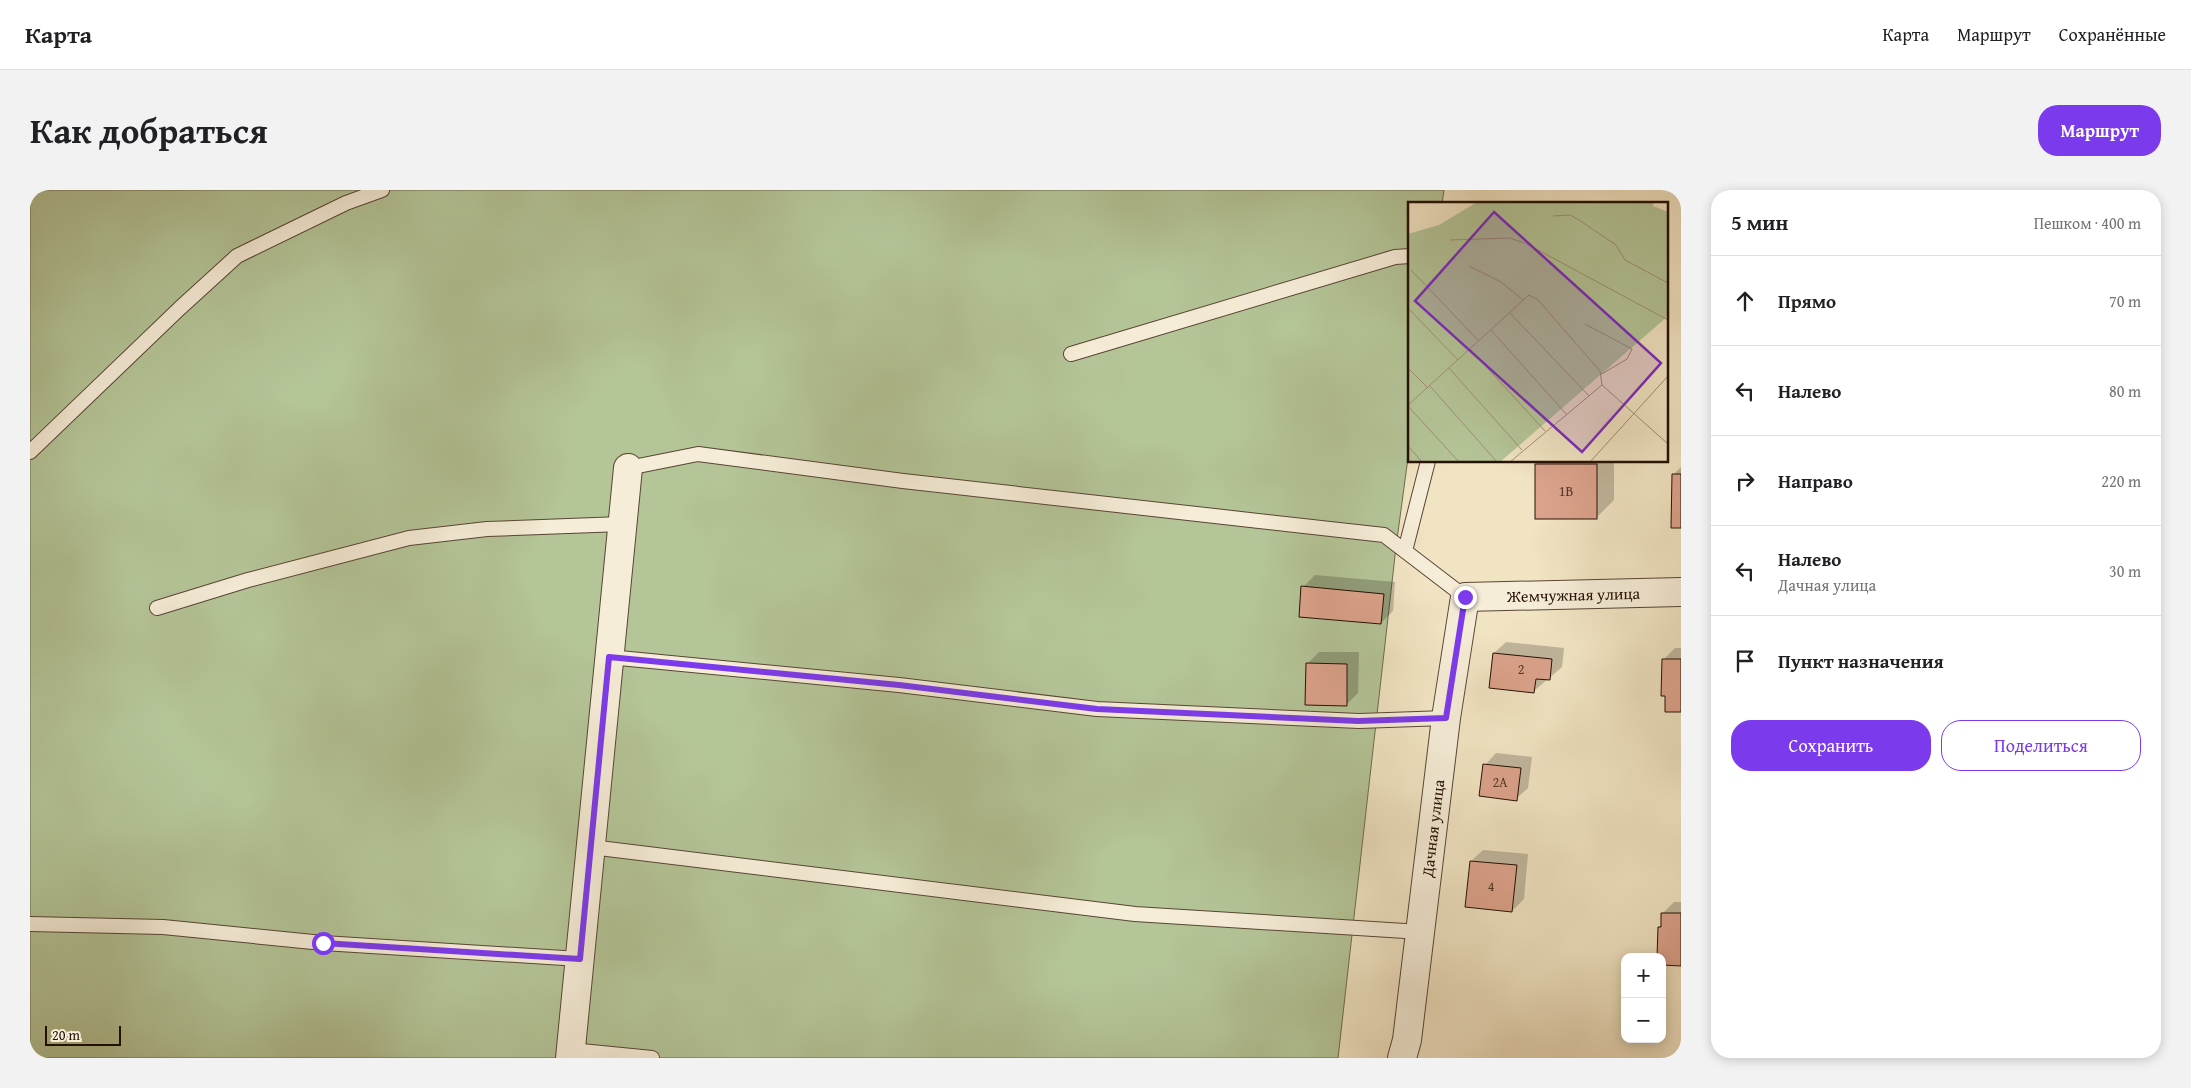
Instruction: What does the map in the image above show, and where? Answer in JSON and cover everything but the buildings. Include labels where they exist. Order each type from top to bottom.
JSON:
[{"type":"street","points":[[571,1054],[628,468]]},
{"type":"street","name":"Жемчужная улица","points":[[1465,597],[1681,592]]},
{"type":"street","name":"Дачная улица","points":[[1402,1058],[1407,1040],[1446,718],[1465,597]]},
{"type":"lane","points":[[30,452],[237,256],[346,203],[382,190]]},
{"type":"lane","points":[[1071,354],[1395,257],[1408,256]]},
{"type":"lane","points":[[628,468],[698,454],[903,482],[1384,535],[1465,597]]},
{"type":"lane","points":[[1405,551],[1428,462]]},
{"type":"lane","points":[[157,608],[248,580],[409,538],[487,529],[622,524]]},
{"type":"lane","points":[[609,657],[899,685],[1097,709],[1358,721],[1446,718]]},
{"type":"lane","points":[[591,847],[1135,914],[1421,932]]},
{"type":"lane","points":[[30,924],[163,927],[323,943],[580,959]]},
{"type":"lane","points":[[571,1054],[652,1058]]},
{"type":"green space","points":[[30,190],[1444,190],[1442,202],[1408,202],[1408,458],[1396,547],[1338,1058],[30,1058]]},
{"type":"route","points":[[323,943],[450,949],[580,959],[609,657],[899,685],[1097,709],[1217,713],[1358,721],[1446,718],[1465,597]]}]
